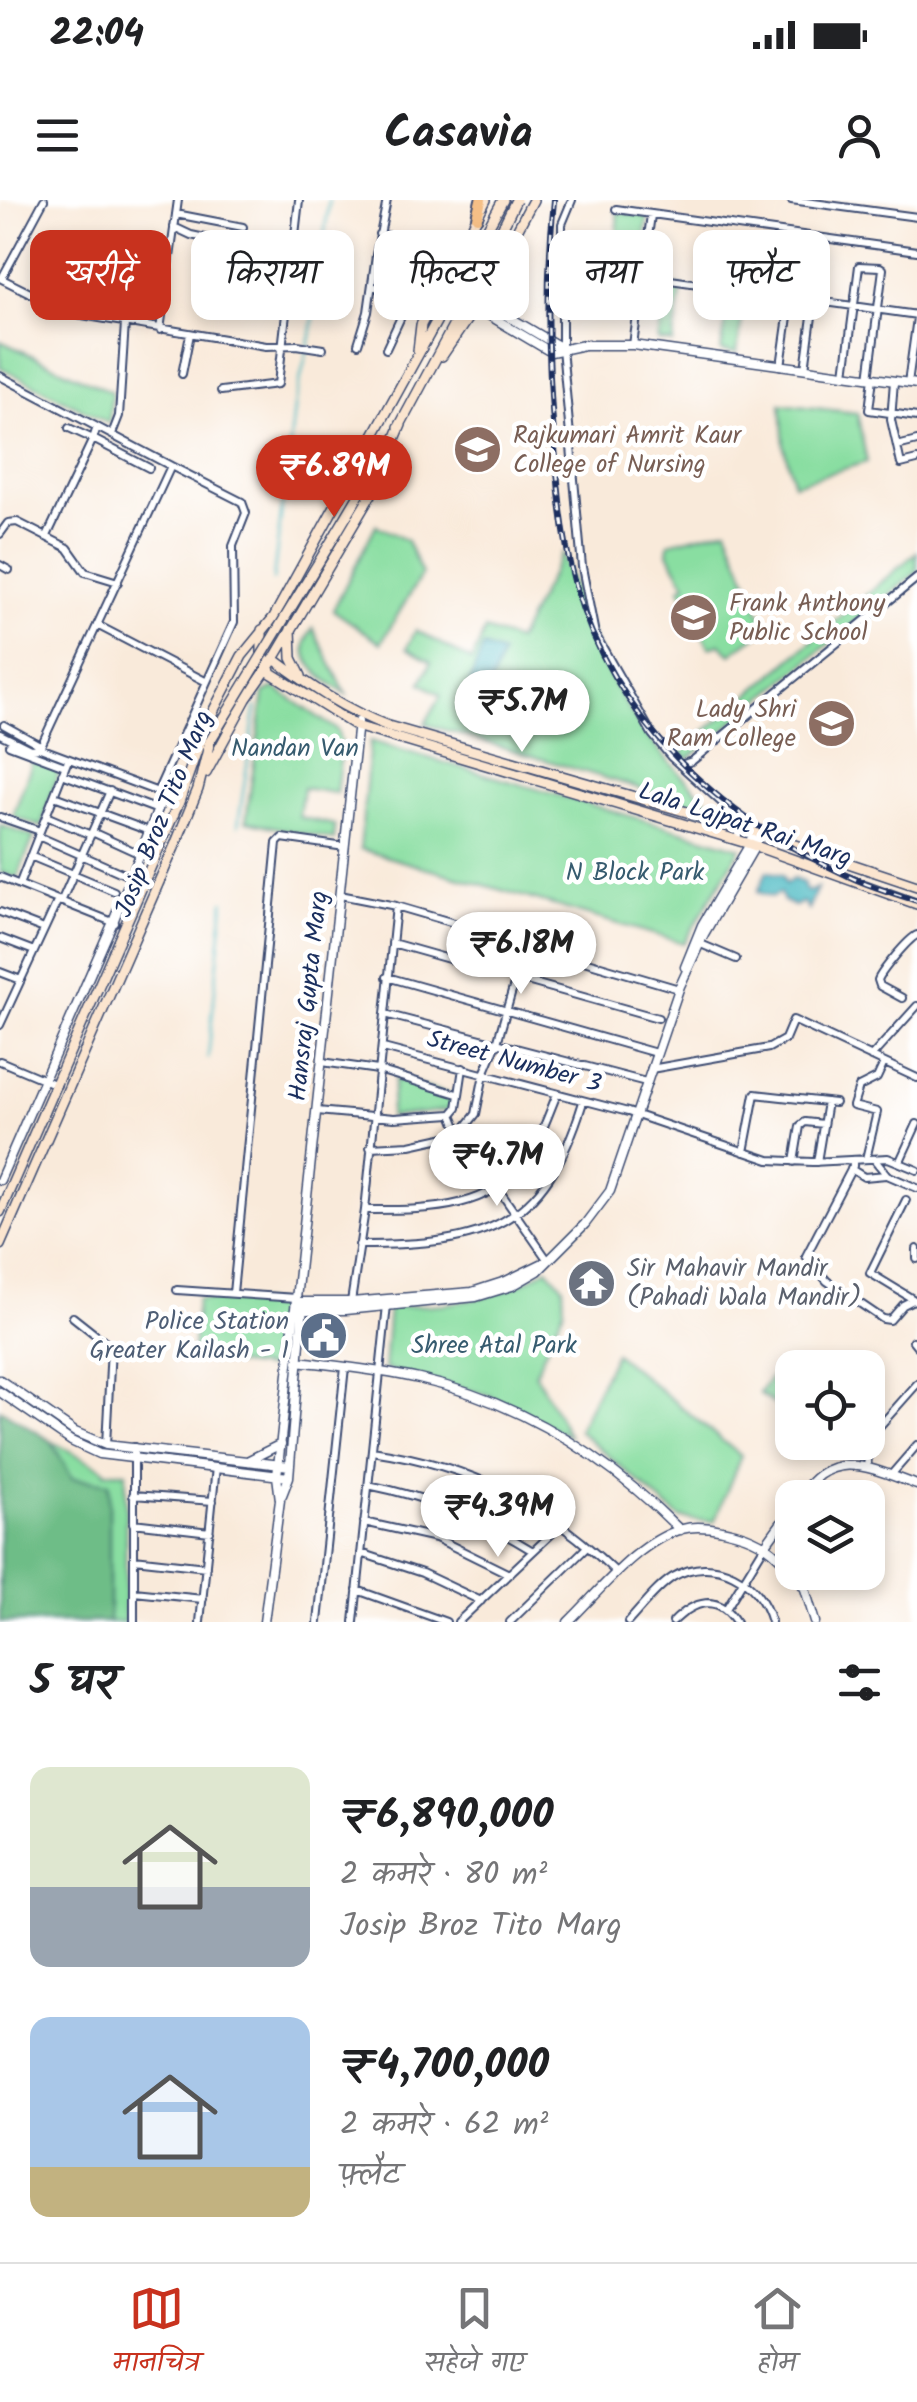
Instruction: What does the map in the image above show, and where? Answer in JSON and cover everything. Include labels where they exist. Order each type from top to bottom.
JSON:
[{"type":"main road","points":[[417,358],[504,200],[518,211],[517,230]]},
{"type":"main road","points":[[433,365],[516,200]]},
{"type":"main road","points":[[517,230],[532,200]]},
{"type":"main road","points":[[471,230],[484,205]]},
{"type":"main road","points":[[417,358],[424,320]]},
{"type":"main road","points":[[433,365],[448,351],[467,320]]},
{"type":"main road","name":"Josip Broz Tito Marg","points":[[0,1212],[179,802],[204,728],[234,671],[274,616],[417,358]]},
{"type":"main road","name":"Josip Broz Tito Marg","points":[[0,1245],[198,789],[210,741],[433,365]]},
{"type":"main road","points":[[198,789],[256,684],[372,494],[401,424]]},
{"type":"main road","points":[[292,629],[292,658],[304,684]]},
{"type":"main road","points":[[262,630],[262,653],[271,664]]},
{"type":"main road","name":"Lala Lajpat Rai Marg","points":[[271,664],[280,680],[359,721],[738,840],[917,904]]},
{"type":"main road","name":"Lala Lajpat Rai Marg","points":[[271,664],[359,721],[756,831],[917,886]]},
{"type":"main road","points":[[234,671],[256,684]]},
{"type":"main road","points":[[256,684],[280,680]]},
{"type":"main road","points":[[618,804],[622,793]]},
{"type":"main road","points":[[637,810],[640,798]]},
{"type":"street","points":[[44,200],[1,278],[62,310],[266,346],[298,344],[324,349]]},
{"type":"street","points":[[160,330],[178,200]]},
{"type":"street","points":[[220,391],[278,384],[299,200]]},
{"type":"street","points":[[380,230],[387,200]]},
{"type":"street","points":[[572,200],[562,224],[562,348],[582,567],[595,634],[652,734],[740,820],[738,840]]},
{"type":"street","points":[[791,200],[917,217]]},
{"type":"street","points":[[616,209],[917,251]]},
{"type":"street","points":[[176,214],[243,226]]},
{"type":"street","points":[[648,230],[650,215]]},
{"type":"street","points":[[174,227],[191,236]]},
{"type":"street","points":[[845,374],[859,265],[880,266],[883,269],[869,410],[917,416]]},
{"type":"street","points":[[358,344],[374,270]]},
{"type":"street","points":[[508,320],[562,348],[633,345],[913,384],[917,317],[830,303]]},
{"type":"street","points":[[386,349],[400,320]]},
{"type":"street","points":[[633,345],[636,320]]},
{"type":"street","points":[[781,366],[788,320]]},
{"type":"street","points":[[805,369],[811,320]]},
{"type":"street","points":[[112,434],[119,416],[125,323]]},
{"type":"street","points":[[182,374],[190,334]]},
{"type":"street","points":[[0,376],[245,507],[233,546],[234,622],[205,682],[113,922],[0,1180]]},
{"type":"street","points":[[894,381],[890,413],[901,464],[917,460]]},
{"type":"street","points":[[46,536],[97,427]]},
{"type":"street","points":[[69,428],[149,468]]},
{"type":"street","points":[[896,446],[917,441]]},
{"type":"street","points":[[40,747],[171,466]]},
{"type":"street","points":[[0,533],[12,521],[68,548],[85,572],[118,582]]},
{"type":"street","points":[[0,565],[9,570]]},
{"type":"street","points":[[680,765],[692,762],[917,578]]},
{"type":"street","points":[[97,625],[205,682]]},
{"type":"street","name":"Hansraj Gupta Marg","points":[[264,1622],[280,1500],[290,1472],[300,1282],[359,721]]},
{"type":"street","points":[[1,728],[40,747],[65,767],[110,791],[158,810]]},
{"type":"street","points":[[9,745],[65,767],[161,793],[179,802]]},
{"type":"street","points":[[19,885],[65,767]]},
{"type":"street","points":[[0,1025],[4,1007],[74,874],[110,791]]},
{"type":"street","points":[[54,796],[149,831]]},
{"type":"street","points":[[46,816],[140,854]]},
{"type":"street","points":[[0,817],[131,877]]},
{"type":"street","points":[[177,1290],[299,1304],[388,1302],[490,1294],[538,1271],[585,1224],[610,1191],[697,943],[756,831]]},
{"type":"street","points":[[232,1294],[277,844],[282,838],[345,848]]},
{"type":"street","points":[[30,856],[114,892]]},
{"type":"street","points":[[0,877],[124,928]]},
{"type":"street","points":[[340,895],[396,906],[680,988]]},
{"type":"street","points":[[350,1302],[365,1210],[396,906]]},
{"type":"street","points":[[0,912],[44,929]]},
{"type":"street","points":[[902,998],[880,986],[878,980],[908,939],[917,935]]},
{"type":"street","points":[[0,938],[34,952]]},
{"type":"street","points":[[392,943],[658,1018]]},
{"type":"street","points":[[697,943],[736,959]]},
{"type":"street","points":[[370,1147],[410,1145],[460,1134],[476,1114],[484,1074],[526,944]]},
{"type":"street","points":[[0,972],[21,980]]},
{"type":"street","points":[[387,977],[656,1052]]},
{"type":"street","points":[[871,1058],[917,1006]]},
{"type":"street","points":[[385,1014],[646,1082]]},
{"type":"street","points":[[650,1070],[769,1048],[786,1040],[793,1020],[917,1078]]},
{"type":"street","name":"Street Number 3","points":[[383,1048],[635,1114],[769,1160],[900,1161]]},
{"type":"street","points":[[0,1062],[57,1085]]},
{"type":"street","points":[[322,1062],[378,1070],[458,1094]]},
{"type":"street","points":[[884,1064],[877,1078],[859,1087],[853,1106],[878,1112],[870,1158],[887,1175],[917,1188]]},
{"type":"street","points":[[316,1111],[373,1116],[452,1114],[457,1108],[463,1068]]},
{"type":"street","points":[[365,1210],[461,1205],[498,1189],[533,1150],[557,1094]]},
{"type":"street","points":[[744,1152],[755,1094],[831,1103],[817,1162]]},
{"type":"street","points":[[359,1244],[408,1244],[467,1236],[499,1224],[554,1175],[570,1143],[583,1102]]},
{"type":"street","points":[[452,1114],[460,1134],[546,1261]]},
{"type":"street","points":[[794,1162],[800,1126],[805,1122],[823,1124]]},
{"type":"street","points":[[917,1124],[900,1161],[917,1170]]},
{"type":"street","points":[[853,1160],[806,1256],[827,1281],[883,1319],[890,1320],[903,1305],[915,1300]]},
{"type":"street","points":[[851,1169],[864,1177],[887,1175]]},
{"type":"street","points":[[906,1200],[870,1273],[915,1300]]},
{"type":"street","points":[[917,1250],[917,1259]]},
{"type":"street","points":[[299,1304],[388,1302]]},
{"type":"street","points":[[354,1622],[388,1302]]},
{"type":"street","name":"Hansraj Gupta Marg","points":[[280,1500],[278,1465],[299,1304]]},
{"type":"street","points":[[72,1317],[111,1347],[106,1445]]},
{"type":"street","points":[[298,1361],[380,1371],[488,1399],[550,1429],[618,1474],[680,1530]]},
{"type":"street","points":[[318,1622],[345,1367]]},
{"type":"street","points":[[0,1380],[86,1437],[106,1445],[216,1467],[278,1476],[290,1472]]},
{"type":"street","points":[[867,1467],[870,1437],[917,1384]]},
{"type":"street","points":[[0,1392],[98,1454],[134,1452],[245,1461],[278,1465],[290,1472]]},
{"type":"street","points":[[82,1446],[86,1437]]},
{"type":"street","points":[[245,1461],[281,1444]]},
{"type":"street","points":[[891,1475],[917,1445]]},
{"type":"street","points":[[372,1450],[460,1470],[510,1492],[562,1524],[618,1574]]},
{"type":"street","points":[[134,1452],[134,1622]]},
{"type":"street","points":[[813,1480],[833,1466],[867,1467],[917,1484]]},
{"type":"street","points":[[200,1622],[216,1467]]},
{"type":"street","points":[[368,1485],[440,1502],[533,1551]]},
{"type":"street","points":[[134,1494],[213,1501]]},
{"type":"street","points":[[134,1522],[210,1532]]},
{"type":"street","points":[[364,1522],[436,1538],[509,1574]]},
{"type":"street","points":[[458,1622],[562,1524]]},
{"type":"street","points":[[568,1622],[643,1550],[680,1530],[721,1530],[766,1544],[775,1553]]},
{"type":"street","points":[[726,1609],[775,1532]]},
{"type":"street","points":[[510,1622],[586,1547]]},
{"type":"street","points":[[361,1553],[422,1573],[481,1600]]},
{"type":"street","points":[[134,1559],[206,1567]]},
{"type":"street","points":[[628,1622],[656,1591],[683,1573],[709,1569],[745,1579],[759,1594],[772,1622]]},
{"type":"street","points":[[358,1590],[446,1622]]},
{"type":"street","points":[[805,1590],[815,1622]]},
{"type":"street","points":[[134,1592],[203,1598]]},
{"type":"street","points":[[673,1622],[688,1607],[710,1602],[726,1609],[736,1622]]},
{"type":"green space","points":[[617,212],[648,216],[646,230],[618,230]]},
{"type":"green space","points":[[673,285],[682,287],[673,343],[658,341],[661,320],[673,320]]},
{"type":"green space","points":[[726,320],[742,320],[737,353],[721,351]]},
{"type":"green space","points":[[0,341],[112,392],[109,423],[0,367]]},
{"type":"green space","points":[[781,404],[857,413],[867,462],[794,484],[784,447]]},
{"type":"green space","points":[[376,525],[407,541],[422,574],[381,643],[333,610]]},
{"type":"green space","points":[[727,528],[766,629],[731,654],[720,644],[709,647],[680,588],[686,584],[668,553],[669,543]]},
{"type":"green space","points":[[917,552],[917,572],[688,759],[681,752]]},
{"type":"green space","points":[[562,553],[589,630],[621,696],[663,755],[722,813],[425,724],[441,695],[421,683],[431,662],[407,648],[416,630],[472,661],[485,630],[517,641]]},
{"type":"green space","points":[[313,628],[346,694],[319,674],[307,658],[307,639]]},
{"type":"green space","name":"Nandan Van","points":[[275,688],[337,730],[342,746],[336,793],[303,788],[299,817],[335,825],[334,840],[246,821],[264,693]]},
{"type":"green space","name":"N Block Park","points":[[370,741],[741,848],[684,943],[360,849]]},
{"type":"green space","points":[[33,760],[60,768],[41,827],[13,816]]},
{"type":"green space","points":[[0,825],[34,837],[17,878],[0,872]]},
{"type":"green space","points":[[395,1079],[452,1095],[454,1100],[449,1110],[389,1117]]},
{"type":"green space","name":"Shree Atal Park","points":[[547,1268],[563,1286],[564,1309],[535,1373],[569,1436],[488,1395],[384,1369],[389,1307],[471,1300],[510,1289]]},
{"type":"green space","points":[[197,1299],[284,1304],[276,1369],[192,1359]]},
{"type":"green space","name":"Shree Atal Park","points":[[615,1353],[741,1456],[714,1522],[680,1518],[578,1430]]},
{"type":"green space","points":[[775,1372],[775,1405],[759,1393]]},
{"type":"green space","points":[[0,1409],[51,1441],[72,1478],[109,1483],[109,1622],[0,1622]]},
{"type":"green space","points":[[51,1441],[105,1472],[126,1472],[125,1622],[109,1622],[109,1483],[72,1478]]},
{"type":"water","points":[[483,647],[502,654],[487,694],[468,687]]},
{"type":"water","points":[[767,871],[782,875],[786,884],[793,879],[804,883],[808,892],[817,888],[808,910],[803,902],[795,906],[784,901],[780,893],[772,897],[758,892]]},
{"type":"waterway","points":[[273,580],[295,401],[311,336],[329,200]]},
{"type":"waterway","points":[[238,826],[256,707]]},
{"type":"waterway","points":[[208,1058],[224,901]]},
{"type":"railway","points":[[554,200],[549,347],[561,511],[575,585],[592,634],[644,721],[715,794],[800,852],[872,886],[917,901]]},
{"type":"place","name":"Rajkumari Amrit Kaur College of Nursing","points":[[478,450]]},
{"type":"place","name":"Frank Anthony Public School","points":[[694,618]]},
{"type":"place","name":"Lady Shri Ram College","points":[[831,724]]},
{"type":"place","name":"Sir Mahavir Mandir (Pahadi Wala Mandir)","points":[[592,1283]]},
{"type":"place","name":"Police Station Greater Kailash - 1","points":[[324,1336]]}]
